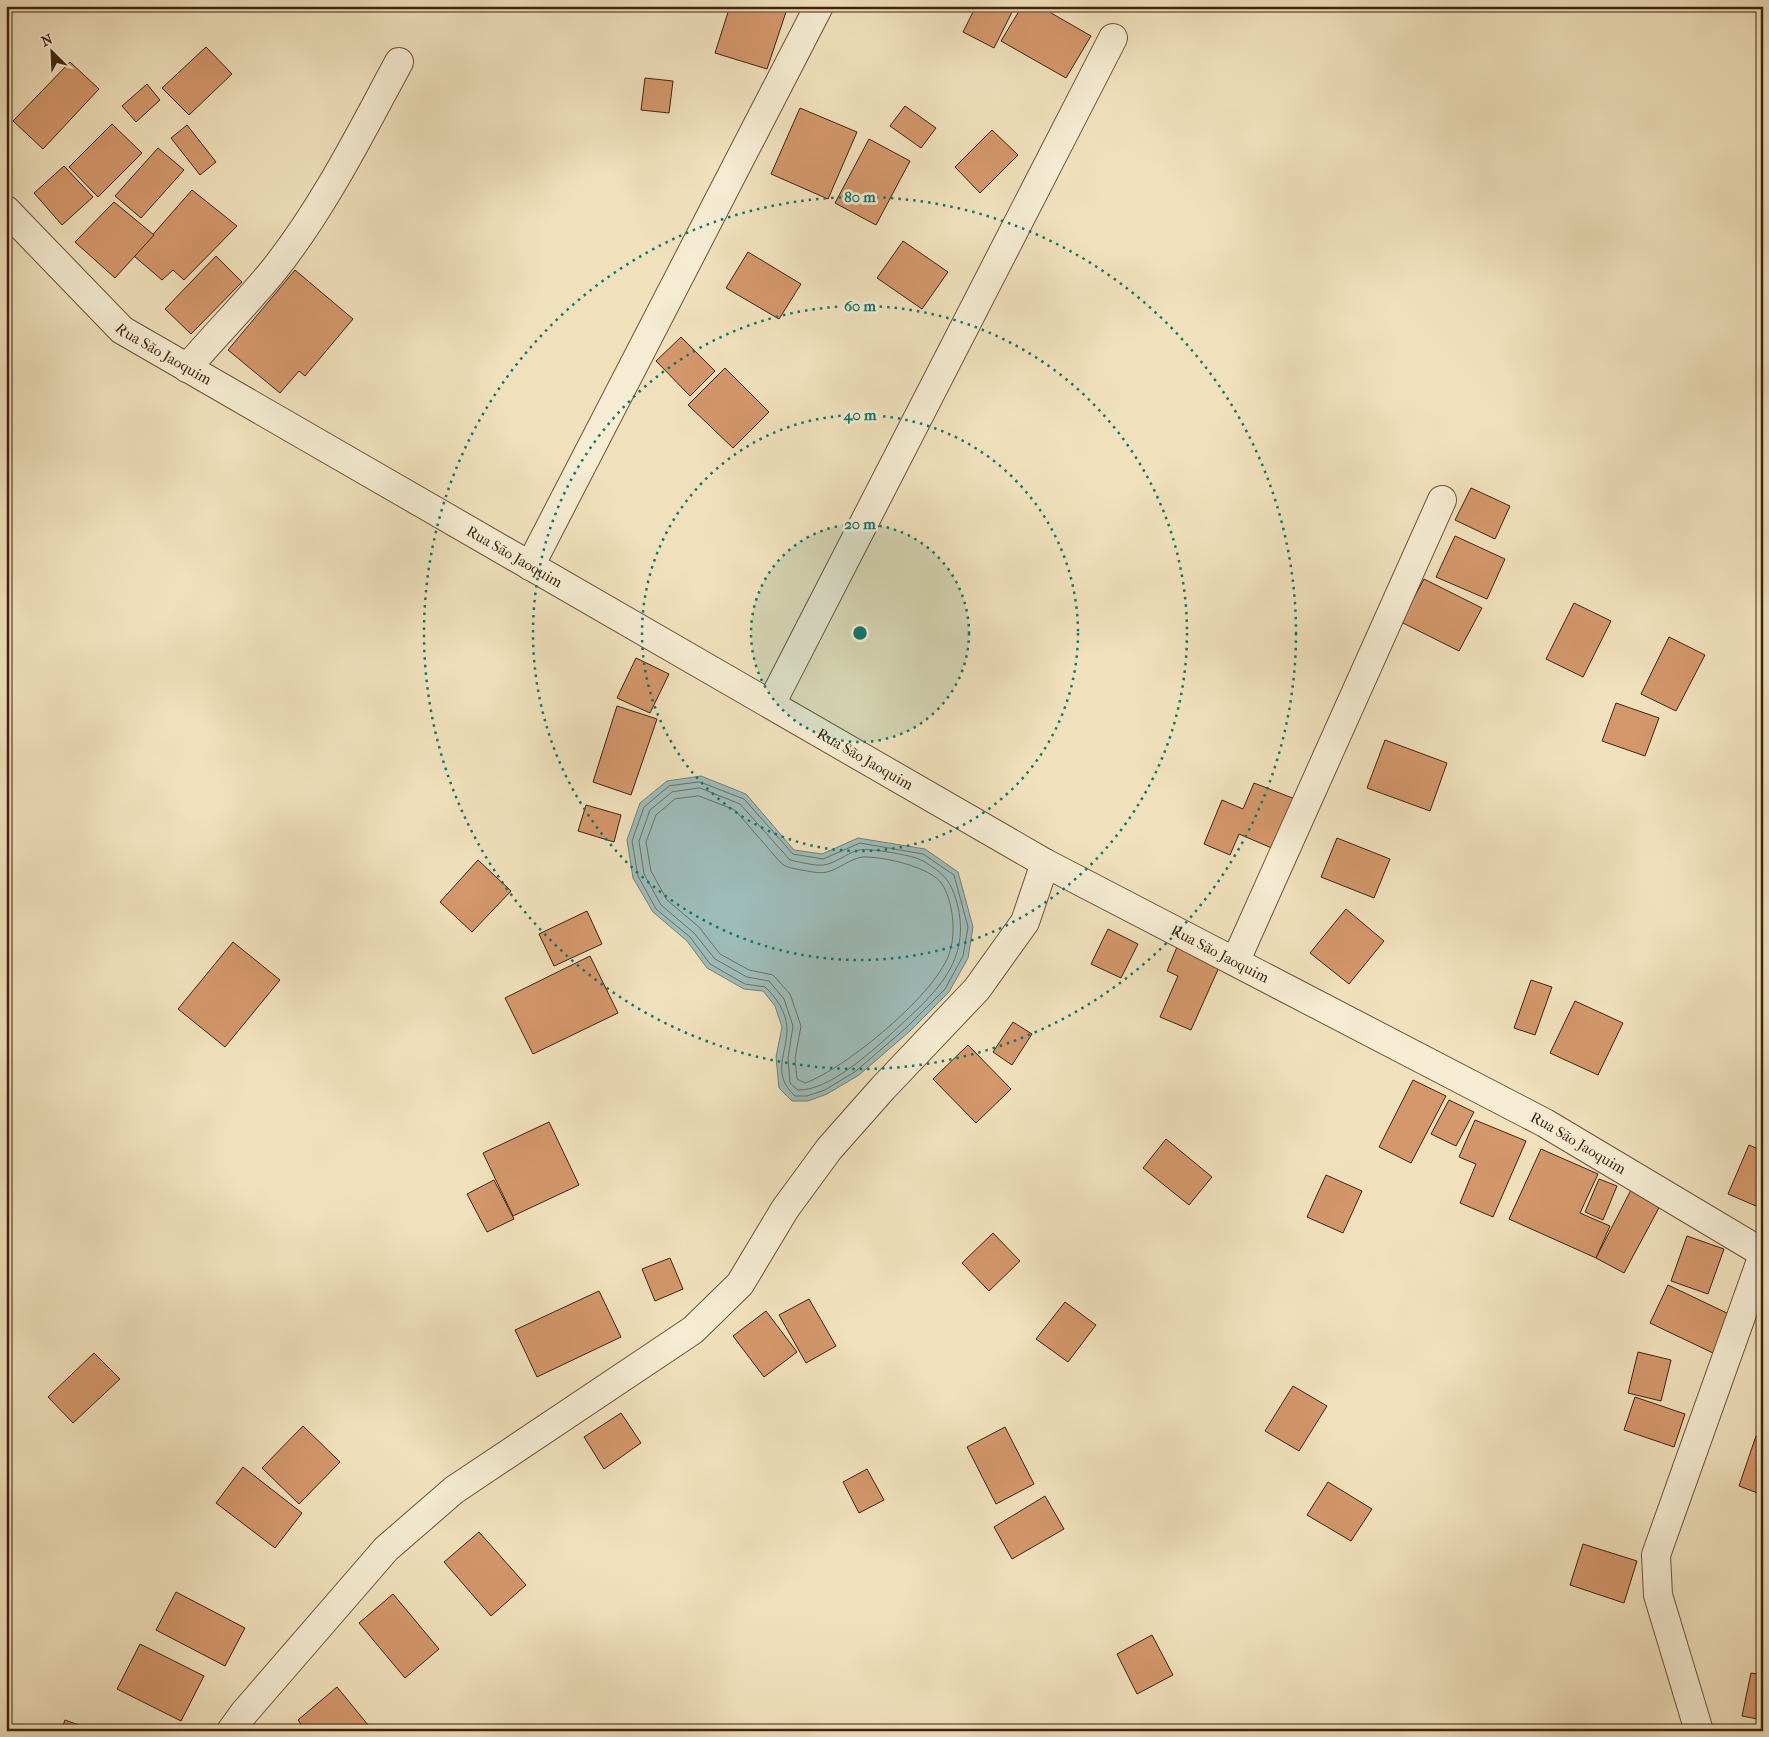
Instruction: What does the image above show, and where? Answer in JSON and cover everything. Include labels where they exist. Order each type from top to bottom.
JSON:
[{"type":"street","points":[[530,566],[819,6]]},
{"type":"street","points":[[771,704],[1113,38]]},
{"type":"street","points":[[187,368],[272,272],[298,237],[334,183],[399,62]]},
{"type":"street","name":"Rua São Jaoquim","points":[[6,210],[122,330],[1045,863],[1236,960],[1545,1123],[1763,1254]]},
{"type":"street","points":[[1236,960],[1442,500]]},
{"type":"street","points":[[232,1731],[244,1712],[340,1599],[393,1543],[454,1490],[693,1330],[740,1284],[785,1209],[829,1149],[883,1088],[978,989],[1025,922],[1045,863]]},
{"type":"street","points":[[1699,1731],[1658,1595],[1656,1555],[1763,1254]]},
{"type":"water","points":[[701,776],[746,794],[794,850],[822,854],[858,838],[925,849],[958,872],[973,927],[968,958],[949,992],[910,1031],[859,1075],[827,1094],[808,1101],[792,1101],[779,1088],[776,1057],[782,1027],[775,1006],[763,991],[744,989],[707,968],[687,941],[653,912],[633,878],[627,840],[640,803],[667,781]]},
{"type":"building","points":[[730,6],[777,6],[787,9],[767,69],[715,53]]},
{"type":"building","points":[[976,6],[1015,6],[994,48],[963,32]]},
{"type":"building","points":[[1022,6],[1039,6],[1091,36],[1066,78],[1001,41]]},
{"type":"building","points":[[206,47],[232,74],[189,115],[162,88]]},
{"type":"building","points":[[70,62],[99,89],[43,149],[13,121]]},
{"type":"building","points":[[645,78],[673,81],[669,113],[641,110]]},
{"type":"building","points":[[147,84],[160,100],[136,122],[122,106]]},
{"type":"building","points":[[905,106],[936,128],[921,148],[890,126]]},
{"type":"building","points":[[800,108],[857,132],[828,199],[771,174]]},
{"type":"building","points":[[112,124],[142,153],[98,197],[69,167]]},
{"type":"building","points":[[187,125],[216,162],[200,175],[171,138]]},
{"type":"building","points":[[992,130],[1018,155],[980,193],[955,167]]},
{"type":"building","points":[[869,139],[910,161],[876,225],[835,203]]},
{"type":"building","points":[[158,148],[184,170],[141,218],[115,196]]},
{"type":"building","points":[[64,166],[93,197],[62,225],[34,193]]},
{"type":"building","points":[[192,190],[237,226],[184,280],[173,270],[162,280],[134,256]]},
{"type":"building","points":[[114,202],[154,235],[115,278],[75,242]]},
{"type":"building","points":[[903,241],[948,272],[922,309],[877,278]]},
{"type":"building","points":[[748,252],[801,284],[779,319],[726,288]]},
{"type":"building","points":[[216,256],[242,282],[191,334],[165,309]]},
{"type":"building","points":[[295,270],[353,319],[305,376],[299,371],[280,393],[228,350]]},
{"type":"building","points":[[681,337],[715,371],[690,396],[656,361]]},
{"type":"building","points":[[725,368],[769,412],[733,448],[688,405]]},
{"type":"building","points":[[1471,488],[1510,506],[1495,539],[1455,520]]},
{"type":"building","points":[[1455,536],[1505,559],[1487,599],[1436,577]]},
{"type":"building","points":[[1424,579],[1482,608],[1459,651],[1401,622]]},
{"type":"building","points":[[1574,603],[1611,621],[1583,677],[1546,659]]},
{"type":"building","points":[[1669,637],[1705,655],[1676,711],[1641,694]]},
{"type":"building","points":[[636,658],[669,674],[650,713],[617,698]]},
{"type":"building","points":[[1616,703],[1659,718],[1645,756],[1602,741]]},
{"type":"building","points":[[617,706],[657,719],[631,795],[593,782]]},
{"type":"building","points":[[1385,740],[1447,763],[1430,811],[1367,788]]},
{"type":"building","points":[[1254,783],[1295,799],[1274,849],[1239,834],[1230,855],[1204,844],[1222,800],[1243,809]]},
{"type":"building","points":[[586,805],[621,815],[614,842],[578,831]]},
{"type":"building","points":[[1337,838],[1390,859],[1374,898],[1321,877]]},
{"type":"building","points":[[478,860],[511,891],[472,932],[440,902]]},
{"type":"building","points":[[1346,909],[1384,941],[1349,984],[1310,953]]},
{"type":"building","points":[[587,911],[602,944],[554,966],[539,934]]},
{"type":"building","points":[[1108,929],[1138,944],[1121,978],[1091,964]]},
{"type":"building","points":[[233,942],[280,980],[225,1047],[178,1009]]},
{"type":"building","points":[[1177,947],[1220,965],[1191,1030],[1160,1017],[1178,976],[1167,971]]},
{"type":"building","points":[[590,956],[618,1013],[533,1054],[505,998]]},
{"type":"building","points":[[1531,980],[1552,987],[1535,1035],[1514,1028]]},
{"type":"building","points":[[1575,1001],[1623,1023],[1598,1075],[1550,1053]]},
{"type":"building","points":[[1013,1022],[1032,1034],[1012,1065],[993,1052]]},
{"type":"building","points":[[968,1045],[1011,1089],[976,1123],[933,1079]]},
{"type":"building","points":[[1413,1080],[1446,1096],[1411,1163],[1379,1147]]},
{"type":"building","points":[[1449,1100],[1474,1112],[1456,1146],[1431,1134]]},
{"type":"building","points":[[1475,1120],[1526,1141],[1493,1217],[1460,1203],[1476,1164],[1459,1157]]},
{"type":"building","points":[[549,1122],[579,1185],[513,1216],[483,1153]]},
{"type":"building","points":[[1166,1139],[1212,1177],[1189,1205],[1143,1168]]},
{"type":"building","points":[[1749,1145],[1763,1151],[1763,1209],[1728,1194]]},
{"type":"building","points":[[1541,1149],[1598,1174],[1580,1213],[1610,1226],[1596,1258],[1509,1219]]},
{"type":"building","points":[[1326,1175],[1362,1191],[1343,1233],[1307,1217]]},
{"type":"building","points":[[1599,1179],[1617,1186],[1603,1220],[1585,1212]]},
{"type":"building","points":[[494,1180],[514,1219],[487,1232],[467,1194]]},
{"type":"building","points":[[1632,1188],[1661,1204],[1624,1273],[1596,1258]]},
{"type":"building","points":[[993,1233],[1020,1261],[989,1291],[962,1263]]},
{"type":"building","points":[[1687,1236],[1724,1249],[1708,1294],[1671,1281]]},
{"type":"building","points":[[670,1258],[683,1289],[655,1301],[642,1269]]},
{"type":"building","points":[[1668,1285],[1731,1315],[1713,1353],[1650,1323]]},
{"type":"building","points":[[599,1291],[621,1337],[537,1377],[515,1330]]},
{"type":"building","points":[[809,1299],[836,1346],[806,1363],[779,1315]]},
{"type":"building","points":[[1065,1302],[1096,1325],[1068,1362],[1036,1339]]},
{"type":"building","points":[[766,1311],[797,1352],[764,1377],[733,1336]]},
{"type":"building","points":[[1638,1352],[1671,1360],[1661,1401],[1628,1393]]},
{"type":"building","points":[[94,1353],[120,1379],[73,1423],[48,1397]]},
{"type":"building","points":[[1293,1386],[1327,1406],[1299,1451],[1265,1431]]},
{"type":"building","points":[[1635,1397],[1685,1414],[1674,1447],[1624,1430]]},
{"type":"building","points":[[621,1413],[641,1443],[604,1469],[584,1437]]},
{"type":"building","points":[[303,1426],[340,1462],[299,1504],[262,1468]]},
{"type":"building","points":[[1005,1427],[1034,1484],[996,1504],[967,1447]]},
{"type":"building","points":[[1756,1436],[1763,1438],[1763,1495],[1739,1486]]},
{"type":"building","points":[[243,1467],[302,1513],[275,1548],[216,1503]]},
{"type":"building","points":[[867,1469],[884,1500],[859,1513],[843,1482]]},
{"type":"building","points":[[1328,1482],[1372,1509],[1351,1541],[1307,1515]]},
{"type":"building","points":[[1045,1496],[1064,1529],[1012,1559],[994,1527]]},
{"type":"building","points":[[479,1532],[526,1585],[491,1616],[444,1562]]},
{"type":"building","points":[[1583,1544],[1637,1561],[1624,1603],[1570,1585]]},
{"type":"building","points":[[176,1592],[245,1628],[225,1666],[156,1630]]},
{"type":"building","points":[[393,1594],[439,1649],[405,1678],[359,1623]]},
{"type":"building","points":[[1152,1635],[1173,1675],[1137,1694],[1117,1654]]},
{"type":"building","points":[[140,1644],[204,1676],[181,1721],[117,1689]]},
{"type":"building","points":[[1751,1673],[1763,1675],[1763,1720],[1742,1716]]},
{"type":"building","points":[[337,1687],[373,1731],[306,1731],[298,1720]]},
{"type":"building","points":[[65,1720],[95,1731],[61,1731]]}]
